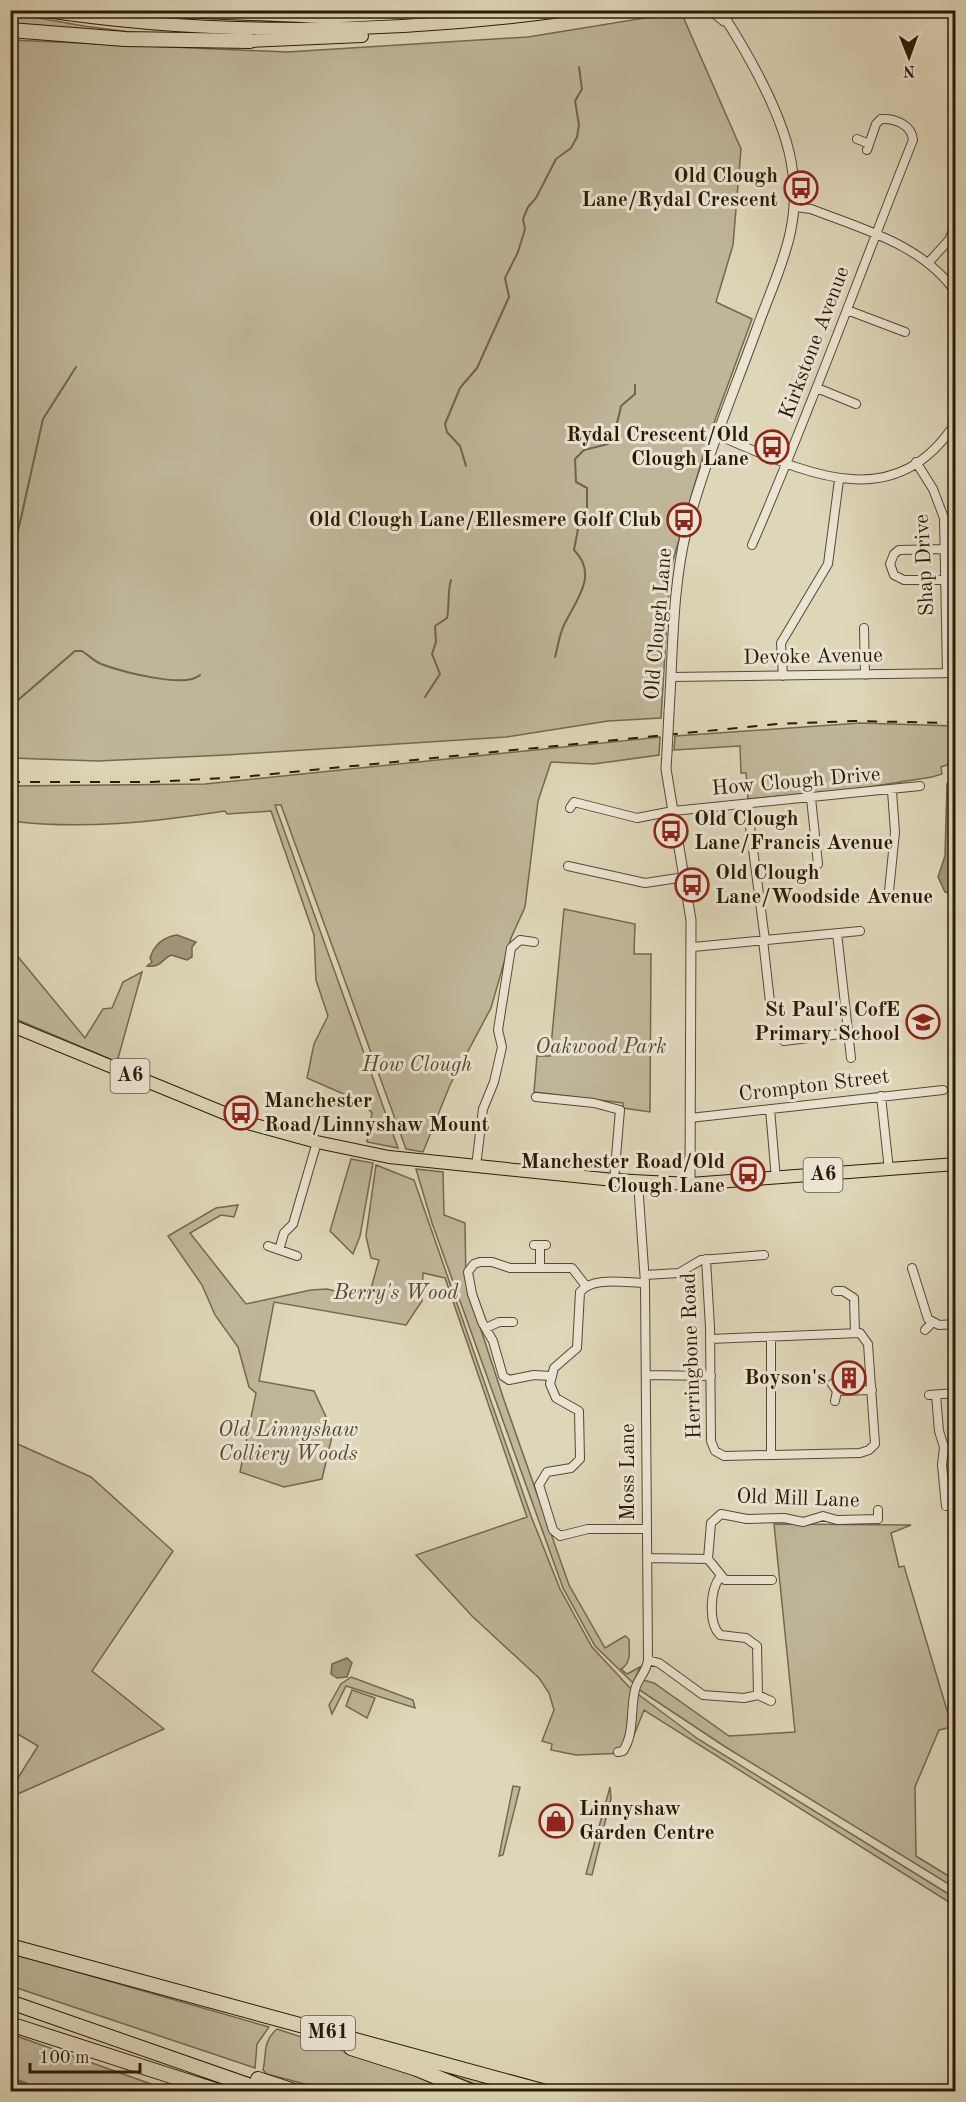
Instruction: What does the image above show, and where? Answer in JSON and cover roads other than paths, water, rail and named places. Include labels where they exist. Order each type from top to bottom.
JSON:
[{"type":"highway","points":[[10,30],[125,39],[250,41]]},
{"type":"highway","name":"M61","points":[[10,1946],[546,2091]]},
{"type":"highway","name":"M61","points":[[111,1973],[417,2069],[473,2091]]},
{"type":"highway","points":[[10,2001],[297,2091]]},
{"type":"highway","points":[[10,2024],[221,2091]]},
{"type":"highway","points":[[110,2034],[268,2091]]},
{"type":"highway","points":[[99,2054],[198,2091]]},
{"type":"highway","points":[[10,2086],[24,2091]]},
{"type":"main road","points":[[40,10],[187,27],[326,30],[419,27]]},
{"type":"main road","points":[[154,10],[280,17],[371,16],[458,10]]},
{"type":"main road","points":[[230,10],[280,17]]},
{"type":"main road","points":[[250,41],[347,38],[419,27],[568,10]]},
{"type":"main road","name":"A6","points":[[10,1025],[212,1110],[317,1142],[392,1157],[614,1180],[690,1184],[953,1164]]},
{"type":"street","name":"Old Clough Lane","points":[[711,10],[730,26]]},
{"type":"street","name":"Old Clough Lane","points":[[690,1184],[693,947],[686,877],[666,769],[679,567],[687,528],[717,435],[786,256],[792,235],[795,207],[791,161],[783,134],[758,74],[720,10]]},
{"type":"street","points":[[730,10],[730,26]]},
{"type":"street","name":"Kirkstone Avenue","points":[[752,545],[788,464],[913,140],[908,127],[889,119],[881,119],[876,124],[868,147],[857,139]]},
{"type":"street","points":[[795,207],[811,209],[877,235],[929,262],[956,293]]},
{"type":"street","points":[[929,262],[948,240],[956,223]]},
{"type":"street","points":[[847,310],[905,332]]},
{"type":"street","points":[[817,388],[856,404]]},
{"type":"street","points":[[717,435],[788,464],[839,480],[878,477],[916,462],[935,448],[956,422]]},
{"type":"street","name":"Shap Drive","points":[[916,462],[939,501],[944,518],[951,673]]},
{"type":"street","points":[[783,676],[781,644],[828,564],[839,480]]},
{"type":"street","points":[[946,549],[899,550],[894,554],[890,564],[894,575],[904,580],[946,580]]},
{"type":"street","points":[[864,628],[865,675]]},
{"type":"street","name":"Devoke Avenue","points":[[671,677],[951,673]]},
{"type":"street","name":"How Clough Drive","points":[[570,808],[574,802],[637,818],[673,811],[892,791],[920,786]]},
{"type":"street","points":[[889,891],[888,873],[895,832],[892,791]]},
{"type":"street","points":[[812,798],[818,864]]},
{"type":"street","points":[[747,804],[770,1002]]},
{"type":"street","points":[[568,866],[645,884],[686,877]]},
{"type":"street","points":[[476,1166],[483,1109],[497,1072],[502,1047],[498,1030],[511,948],[516,941],[530,941],[527,931]]},
{"type":"street","points":[[693,947],[860,931]]},
{"type":"street","points":[[837,933],[851,1058]]},
{"type":"street","points":[[784,1041],[848,1033]]},
{"type":"street","name":"Crompton Street","points":[[690,1118],[943,1090]]},
{"type":"street","points":[[881,1096],[889,1170]]},
{"type":"street","points":[[536,1097],[594,1103],[620,1110],[614,1180]]},
{"type":"street","points":[[770,1109],[776,1179]]},
{"type":"street","points":[[279,1250],[284,1233],[293,1224],[317,1142]]},
{"type":"street","points":[[953,1164],[956,1179]]},
{"type":"street","name":"Moss Lane","points":[[618,1752],[625,1749],[628,1743],[634,1713],[635,1689],[646,1670],[648,1660],[645,1279],[638,1182]]},
{"type":"street","points":[[540,1245],[540,1268]]},
{"type":"street","points":[[268,1246],[297,1256]]},
{"type":"street","points":[[646,1529],[588,1529],[564,1537],[553,1530],[540,1491],[540,1481],[551,1470],[571,1468],[578,1463],[581,1455],[581,1416],[575,1407],[556,1398],[550,1384],[550,1376],[560,1361],[574,1353],[577,1348],[578,1298],[586,1286],[596,1283],[645,1279],[679,1273],[696,1261],[706,1259],[737,1261],[764,1255]]},
{"type":"street","name":"Herringbone Road","points":[[706,1259],[710,1339],[711,1441],[715,1451],[724,1456],[771,1455]]},
{"type":"street","points":[[550,1376],[539,1374],[514,1380],[506,1378],[501,1373],[493,1341],[469,1283],[471,1268],[480,1263],[492,1262],[510,1268],[572,1268],[586,1286]]},
{"type":"street","points":[[912,1268],[932,1323]]},
{"type":"street","points":[[836,1291],[855,1293],[855,1332]]},
{"type":"street","points":[[486,1328],[499,1322],[513,1322]]},
{"type":"street","points":[[925,1330],[932,1323],[956,1324]]},
{"type":"street","points":[[710,1339],[855,1332],[864,1337],[868,1344],[876,1441],[869,1450],[860,1453],[771,1455],[773,1370],[771,1337]]},
{"type":"street","points":[[646,1375],[711,1376]]},
{"type":"street","points":[[835,1401],[834,1388],[872,1390]]},
{"type":"street","points":[[956,1393],[932,1395],[944,1447],[942,1465],[946,1502],[956,1497]]},
{"type":"street","name":"Old Mill Lane","points":[[708,1559],[711,1523],[721,1514],[747,1519],[784,1518],[803,1522],[823,1516],[837,1520],[878,1519],[878,1510]]},
{"type":"street","points":[[647,1558],[708,1559],[714,1563],[720,1577],[713,1595],[713,1624],[720,1635],[746,1638],[757,1646],[758,1695]]},
{"type":"street","points":[[720,1577],[729,1580],[766,1583]]},
{"type":"street","points":[[648,1660],[659,1663],[703,1695],[744,1698],[758,1695],[771,1701]]},
{"type":"waterway","points":[[466,466],[460,446],[447,432],[445,424],[460,388],[477,368],[509,297],[505,278],[518,252],[525,229],[523,219],[528,207],[536,198],[556,159],[571,148],[577,137],[579,125],[575,101],[582,89],[579,67]]},
{"type":"waterway","points":[[10,553],[19,527],[43,419],[76,367]]},
{"type":"waterway","points":[[555,657],[562,629],[579,597],[585,578],[585,569],[574,550],[578,529],[587,515],[587,488],[576,482],[575,459],[584,450],[608,444],[621,406],[635,394],[635,385]]},
{"type":"waterway","points":[[425,697],[440,674],[432,654],[436,642],[435,626],[447,618],[451,580]]},
{"type":"waterway","points":[[10,707],[75,651],[82,651],[93,660],[122,671],[167,680],[192,679],[200,675]]},
{"type":"railway","points":[[10,782],[152,782],[242,777],[777,724],[854,721],[956,723]]},
{"type":"place","name":"Old Clough Lane/Rydal Crescent","points":[[801,188]]},
{"type":"place","name":"Rydal Crescent/Old Clough Lane","points":[[772,447]]},
{"type":"place","name":"Old Clough Lane/Ellesmere Golf Club","points":[[684,520]]},
{"type":"place","name":"Old Clough Lane/Francis Avenue","points":[[671,831]]},
{"type":"place","name":"Old Clough Lane/Woodside Avenue","points":[[692,885]]},
{"type":"place","name":"St Paul's CofE Primary School","points":[[923,1022]]},
{"type":"place","name":"Manchester Road/Linnyshaw Mount","points":[[241,1113]]},
{"type":"place","name":"Manchester Road/Old Clough Lane","points":[[748,1174]]},
{"type":"place","name":"Boyson's","points":[[849,1378]]},
{"type":"place","name":"Linnyshaw Garden Centre","points":[[556,1821]]},
{"type":"park label","name":"Oakwood Park","points":[[601,1047]]},
{"type":"park label","name":"How Clough","points":[[417,1065]]},
{"type":"park label","name":"Berry's Wood","points":[[396,1293]]},
{"type":"park label","name":"Old Linnyshaw Colliery Woods","points":[[288,1442]]}]
